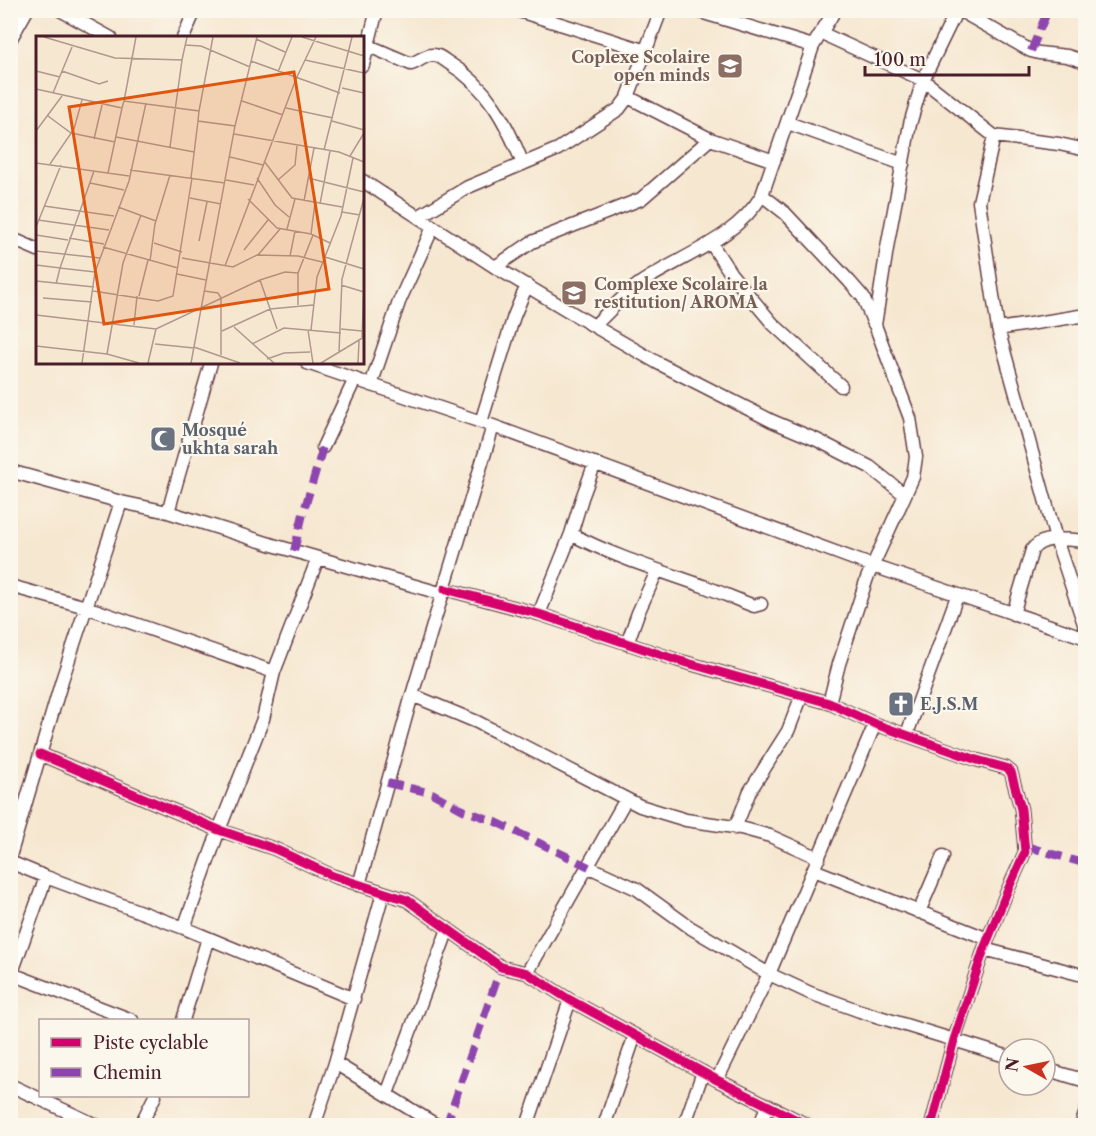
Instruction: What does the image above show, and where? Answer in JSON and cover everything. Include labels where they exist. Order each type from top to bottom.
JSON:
[{"type":"street","points":[[10,40],[27,10]]},
{"type":"street","points":[[60,10],[107,36]]},
{"type":"street","points":[[184,36],[195,10]]},
{"type":"street","points":[[364,62],[377,10]]},
{"type":"street","points":[[516,10],[536,14],[645,51]]},
{"type":"street","points":[[418,217],[468,186],[558,149],[619,109],[628,97],[661,10]]},
{"type":"street","points":[[693,10],[813,46]]},
{"type":"street","points":[[594,326],[640,283],[711,243],[743,221],[762,195],[813,46],[835,10]]},
{"type":"street","points":[[874,325],[910,124],[923,80],[958,10],[1031,51],[1067,56],[1086,62]]},
{"type":"street","points":[[821,33],[923,80],[994,136],[1059,144],[1086,150]]},
{"type":"street","points":[[369,46],[411,64],[429,55],[437,55],[458,69],[472,80],[508,126],[523,164]]},
{"type":"street","points":[[628,97],[710,139],[774,161]]},
{"type":"street","points":[[788,123],[903,164]]},
{"type":"street","points":[[994,136],[979,202],[998,329],[1056,539],[1086,630]]},
{"type":"street","points":[[495,267],[532,242],[641,199],[710,139]]},
{"type":"street","points":[[364,182],[495,267],[594,326],[658,363],[870,467],[905,495]]},
{"type":"street","points":[[762,195],[785,213],[863,297],[910,418],[914,438],[916,457],[913,477],[873,566],[839,664],[829,703]]},
{"type":"street","points":[[371,385],[399,302],[433,227]]},
{"type":"street","points":[[10,238],[36,249]]},
{"type":"street","points":[[711,243],[731,274],[767,317],[841,386]]},
{"type":"street","points":[[481,422],[514,316],[527,285]]},
{"type":"street","points":[[998,329],[1086,315]]},
{"type":"street","points":[[168,512],[211,364]]},
{"type":"street","points":[[310,364],[493,426],[957,596],[1086,638]]},
{"type":"street","points":[[323,447],[355,379]]},
{"type":"street","points":[[358,885],[412,695],[493,426]]},
{"type":"street","points":[[539,614],[572,534],[595,463]]},
{"type":"street","points":[[10,471],[121,502],[168,512],[318,558],[539,614],[627,644],[829,703],[875,724],[1006,768],[1011,772],[1015,781],[1021,809],[1025,852],[986,944],[954,1040],[932,1125]]},
{"type":"street","points":[[10,856],[40,754],[121,502]]},
{"type":"street","points":[[572,534],[606,552],[657,571],[754,606],[761,604]]},
{"type":"street","points":[[1013,614],[1035,545],[1056,539],[1086,541]]},
{"type":"street","points":[[184,928],[219,830],[263,719],[274,672],[318,558]]},
{"type":"street","points":[[627,644],[657,571]]},
{"type":"street","points":[[10,586],[86,608],[274,672]]},
{"type":"street","points":[[907,734],[957,596]]},
{"type":"street","points":[[412,695],[477,722],[640,806],[686,820],[770,836],[816,864],[986,944],[1086,976]]},
{"type":"street","points":[[735,828],[750,790],[788,731],[802,695]]},
{"type":"street","points":[[717,1080],[769,974],[875,724]]},
{"type":"street","points":[[40,754],[219,830],[275,849],[358,885],[407,900],[501,967],[527,973],[570,1000],[717,1080],[809,1125]]},
{"type":"street","points":[[527,973],[626,799]]},
{"type":"street","points":[[919,912],[944,856]]},
{"type":"street","points":[[10,862],[184,928],[354,999]]},
{"type":"street","points":[[589,867],[637,890],[691,928],[769,974],[836,1003],[997,1054]]},
{"type":"street","points":[[46,877],[11,976],[129,1019]]},
{"type":"street","points":[[314,1125],[354,999],[383,892]]},
{"type":"street","points":[[387,1094],[448,929]]},
{"type":"street","points":[[183,1019],[208,938]]},
{"type":"street","points":[[527,1125],[570,1000]]},
{"type":"street","points":[[604,1125],[635,1035]]},
{"type":"street","points":[[335,1063],[438,1125]]},
{"type":"street","points":[[684,1125],[703,1072]]},
{"type":"street","points":[[1057,1073],[1086,1081]]},
{"type":"street","points":[[10,1085],[98,1125]]},
{"type":"street","points":[[140,1125],[154,1097]]},
{"type":"street","points":[[760,1125],[767,1105]]},
{"type":"street","points":[[1081,1125],[1086,1111]]},
{"type":"marked path","points":[[1031,51],[1048,10]]},
{"type":"marked path","points":[[294,551],[323,447]]},
{"type":"marked path","points":[[387,783],[432,793],[463,810],[494,821],[589,867]]},
{"type":"marked path","points":[[1026,846],[1086,864]]},
{"type":"marked path","points":[[446,1126],[501,967]]},
{"type":"cycle path","points":[[445,589],[539,614],[677,660],[829,703],[875,724],[1006,768],[1011,772],[1021,809],[1025,852],[984,949],[954,1040],[931,1126]]},
{"type":"cycle path","points":[[40,754],[219,830],[275,849],[333,876],[407,900],[501,967],[527,973],[570,1000],[717,1080],[809,1126]]},
{"type":"place","name":"Coplexe Scolaire open minds","points":[[730,66]]},
{"type":"place","name":"Complexe Scolaire la restitution/ AROMA","points":[[574,293]]},
{"type":"place","name":"Mosqué ukhta sarah","points":[[163,439]]},
{"type":"place","name":"E.J.S.M","points":[[901,704]]}]
